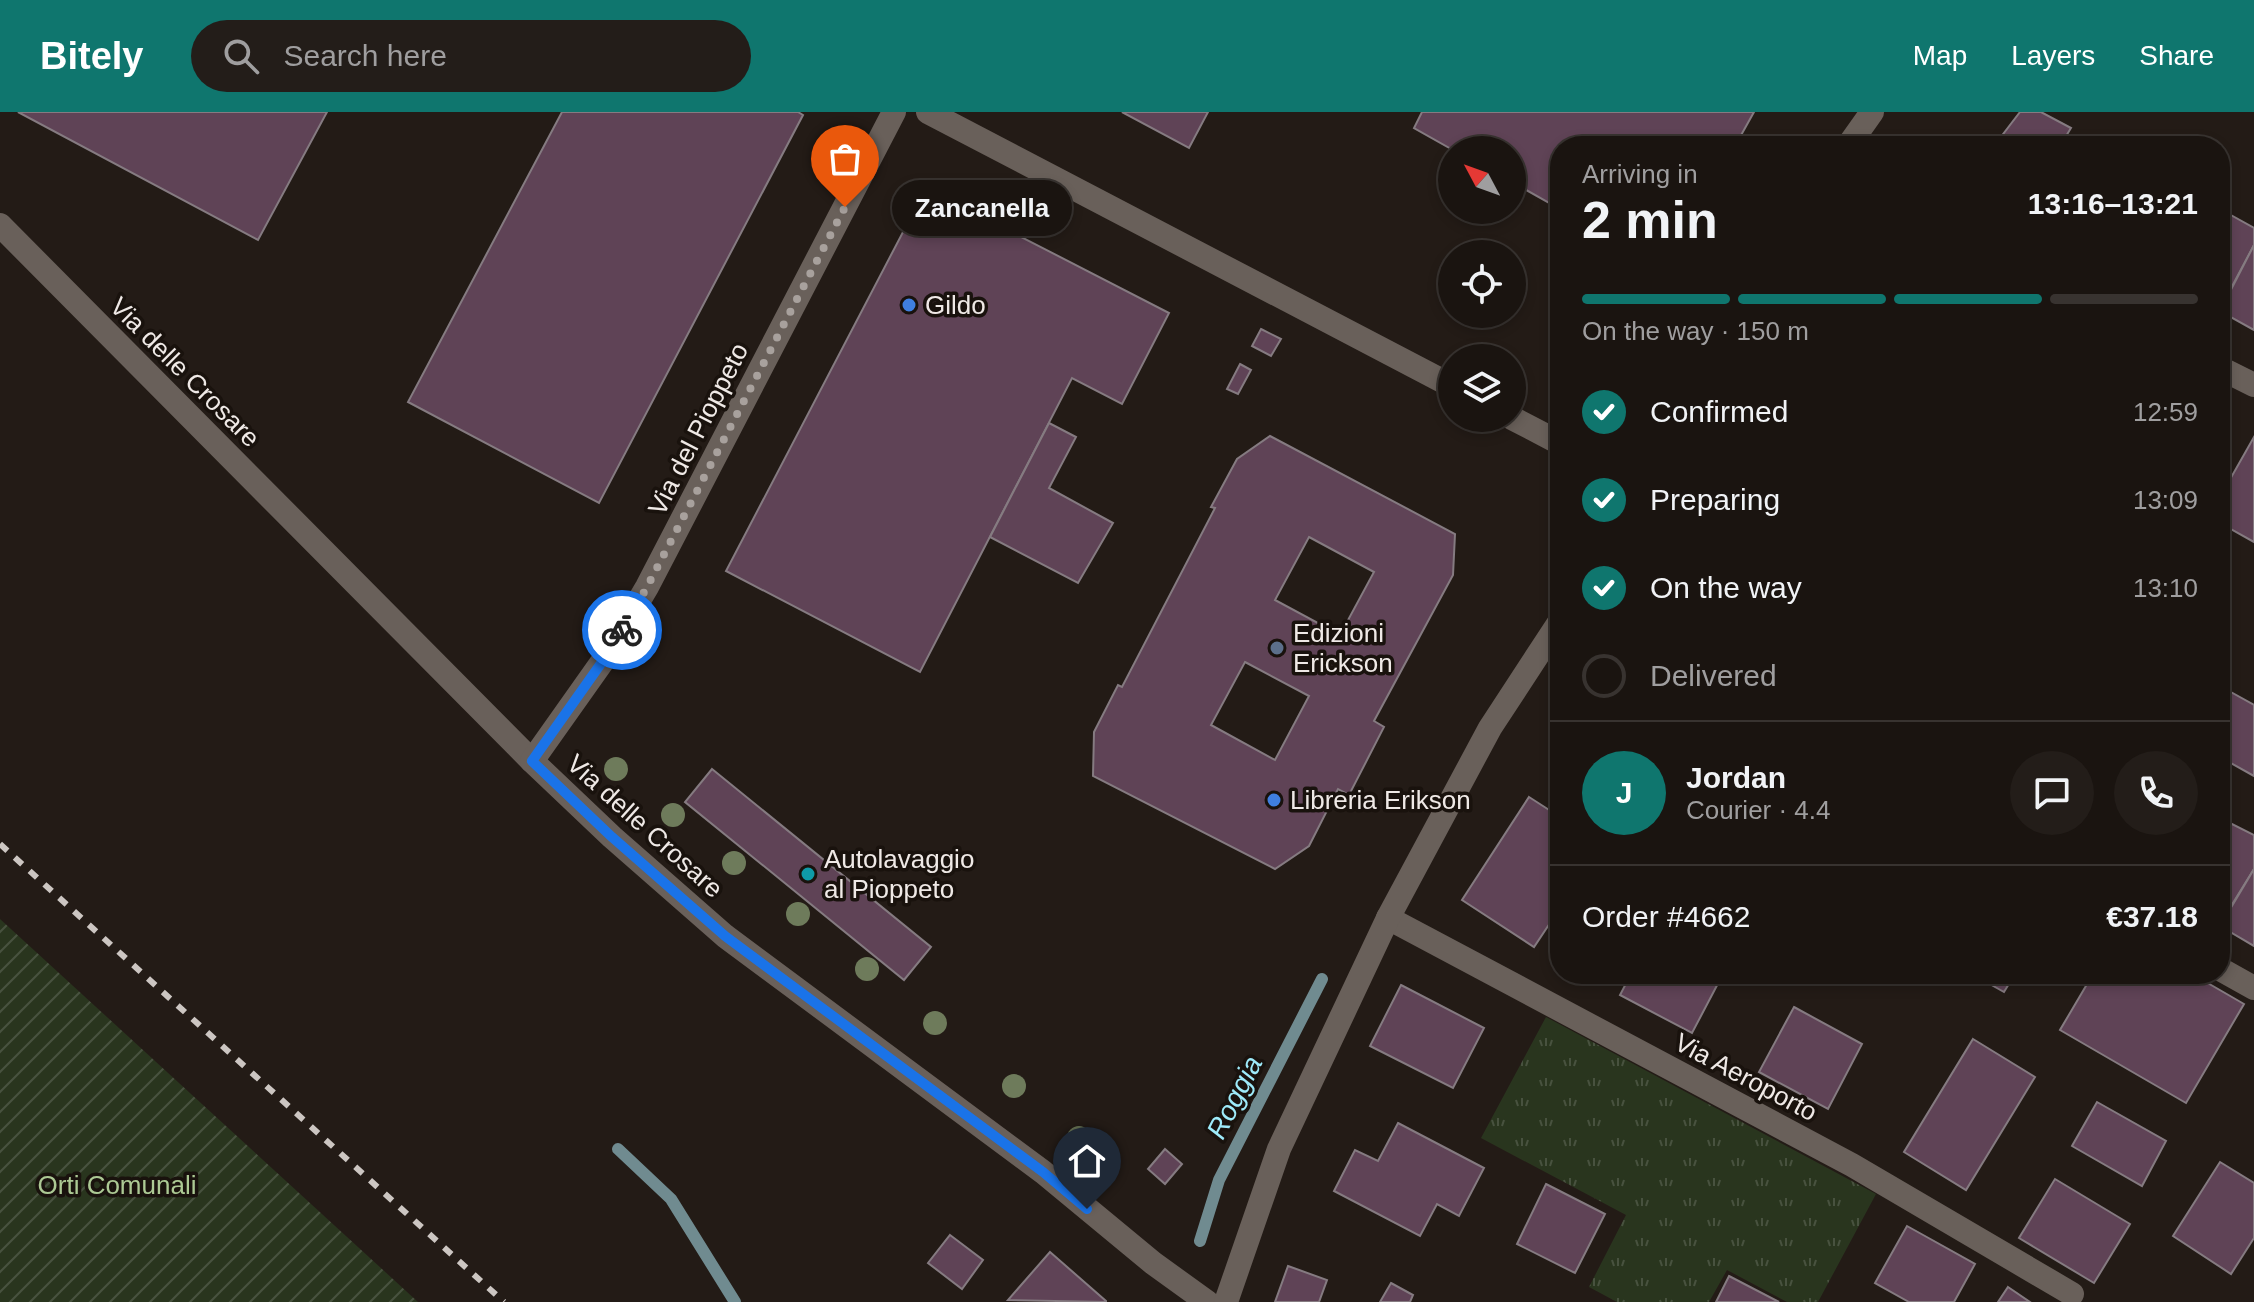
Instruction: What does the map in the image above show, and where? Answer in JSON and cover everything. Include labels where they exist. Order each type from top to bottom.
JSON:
[{"type":"street","name":"Via del Pioppeto","points":[[532,761],[607,655],[647,587],[894,112]]},
{"type":"street","points":[[928,112],[1438,379]]},
{"type":"street","points":[[1855,136],[1872,112]]},
{"type":"street","name":"Via delle Crosare","points":[[0,225],[532,761],[612,837],[725,936],[1043,1172],[1153,1263],[1207,1302]]},
{"type":"street","points":[[2230,373],[2254,385]]},
{"type":"street","points":[[1526,425],[1550,438]]},
{"type":"street","points":[[1226,1302],[1279,1149],[1388,918],[1490,728],[1550,636]]},
{"type":"street","name":"Via Aeroporto","points":[[1388,918],[1852,1165],[2072,1294]]},
{"type":"street","points":[[2230,975],[2254,988]]},
{"type":"green space","name":"Orti Comunali","points":[[0,919],[418,1302],[0,1302]]},
{"type":"green space","points":[[1546,1017],[1876,1194],[1818,1302],[1787,1302],[1727,1270],[1709,1302],[1617,1302],[1589,1287],[1626,1215],[1481,1138]]},
{"type":"building","points":[[18,112],[327,112],[258,240]]},
{"type":"building","points":[[562,112],[798,112],[803,115],[599,503],[408,402]]},
{"type":"building","points":[[1122,112],[1208,112],[1189,148]]},
{"type":"building","points":[[1422,112],[1754,112],[1741,136],[1550,136],[1550,203],[1526,190],[1526,136],[1438,136],[1438,142],[1414,128]]},
{"type":"building","points":[[2020,112],[2041,112],[2071,128],[2066,136],[2002,136]]},
{"type":"building","points":[[926,188],[1169,313],[1122,404],[1072,378],[920,672],[726,571]]},
{"type":"building","points":[[2230,215],[2254,228],[2254,245],[2230,290]]},
{"type":"building","points":[[2254,245],[2254,330],[2230,317],[2230,292]]},
{"type":"building","points":[[1261,329],[1281,339],[1271,356],[1252,346]]},
{"type":"building","points":[[1240,364],[1251,370],[1238,394],[1227,389]]},
{"type":"building","points":[[1049,423],[1076,437],[1049,488],[1113,523],[1078,583],[990,537]]},
{"type":"building","name":"Edizioni Erickson","points":[[1270,436],[1455,534],[1453,575],[1374,721],[1384,727],[1349,795],[1338,789],[1309,846],[1275,869],[1093,776],[1094,732],[1118,685],[1122,687],[1215,508],[1211,507],[1237,459]],"holes":[[[1309,537],[1374,572],[1340,635],[1275,600]],[[1245,662],[1309,696],[1275,760],[1211,725]]]},
{"type":"building","points":[[2254,437],[2254,542],[2230,529],[2230,479]]},
{"type":"building","points":[[2230,692],[2254,705],[2254,776],[2230,763]]},
{"type":"building","name":"Autolavaggio al Pioppeto","points":[[712,769],[931,947],[904,980],[685,802]]},
{"type":"building","points":[[1529,797],[1550,811],[1550,923],[1534,947],[1462,900]]},
{"type":"building","points":[[2230,823],[2254,835],[2254,869],[2230,908]]},
{"type":"building","points":[[2254,869],[2254,946],[2230,932],[2230,909]]},
{"type":"building","points":[[1626,984],[1718,984],[1692,1033],[1620,995]]},
{"type":"building","points":[[1990,984],[2009,984],[2004,992]]},
{"type":"building","points":[[2087,984],[2209,984],[2244,1004],[2186,1103],[2060,1030]]},
{"type":"building","points":[[1401,985],[1484,1028],[1453,1088],[1370,1046]]},
{"type":"building","points":[[1794,1007],[1862,1044],[1828,1109],[1759,1072]]},
{"type":"building","points":[[1973,1039],[2035,1077],[1966,1190],[1904,1152]]},
{"type":"building","points":[[2097,1102],[2166,1141],[2142,1186],[2072,1146]]},
{"type":"building","points":[[1398,1123],[1484,1168],[1459,1216],[1437,1204],[1420,1236],[1334,1191],[1355,1150],[1378,1161]]},
{"type":"building","points":[[1165,1149],[1182,1164],[1165,1184],[1148,1169]]},
{"type":"building","points":[[2220,1162],[2254,1183],[2254,1238],[2231,1274],[2173,1236]]},
{"type":"building","points":[[2055,1179],[2130,1224],[2094,1283],[2019,1238]]},
{"type":"building","points":[[1546,1184],[1605,1214],[1575,1273],[1517,1244]]},
{"type":"building","points":[[1907,1226],[1975,1264],[1954,1302],[1909,1302],[1875,1283]]},
{"type":"building","points":[[950,1235],[983,1260],[962,1289],[928,1263]]},
{"type":"building","points":[[1050,1252],[1106,1301],[1106,1302],[1008,1300]]},
{"type":"building","points":[[1288,1266],[1327,1280],[1319,1302],[1275,1302]]},
{"type":"building","points":[[1729,1276],[1779,1302],[1716,1302]]},
{"type":"building","points":[[1391,1283],[1413,1295],[1410,1302],[1380,1302]]},
{"type":"building","points":[[2008,1287],[2030,1302],[1998,1302]]},
{"type":"waterway","name":"Roggia","points":[[1200,1241],[1219,1180],[1322,979]]},
{"type":"waterway","points":[[618,1149],[671,1199],[735,1302]]},
{"type":"railway","points":[[0,844],[504,1302]]},
{"type":"way so far","points":[[622,630],[845,207]]},
{"type":"place","name":"Zancanella","points":[[845,207]]},
{"type":"place","name":"Gildo","points":[[909,305]]},
{"type":"place","name":"Edizioni Erickson","points":[[1277,648]]},
{"type":"place","name":"Libreria Erikson","points":[[1274,800]]},
{"type":"place","name":"Autolavaggio al Pioppeto","points":[[808,874]]},
{"type":"route","points":[[622,630],[532,761],[612,837],[725,936],[1043,1172],[1087,1209]]}]
